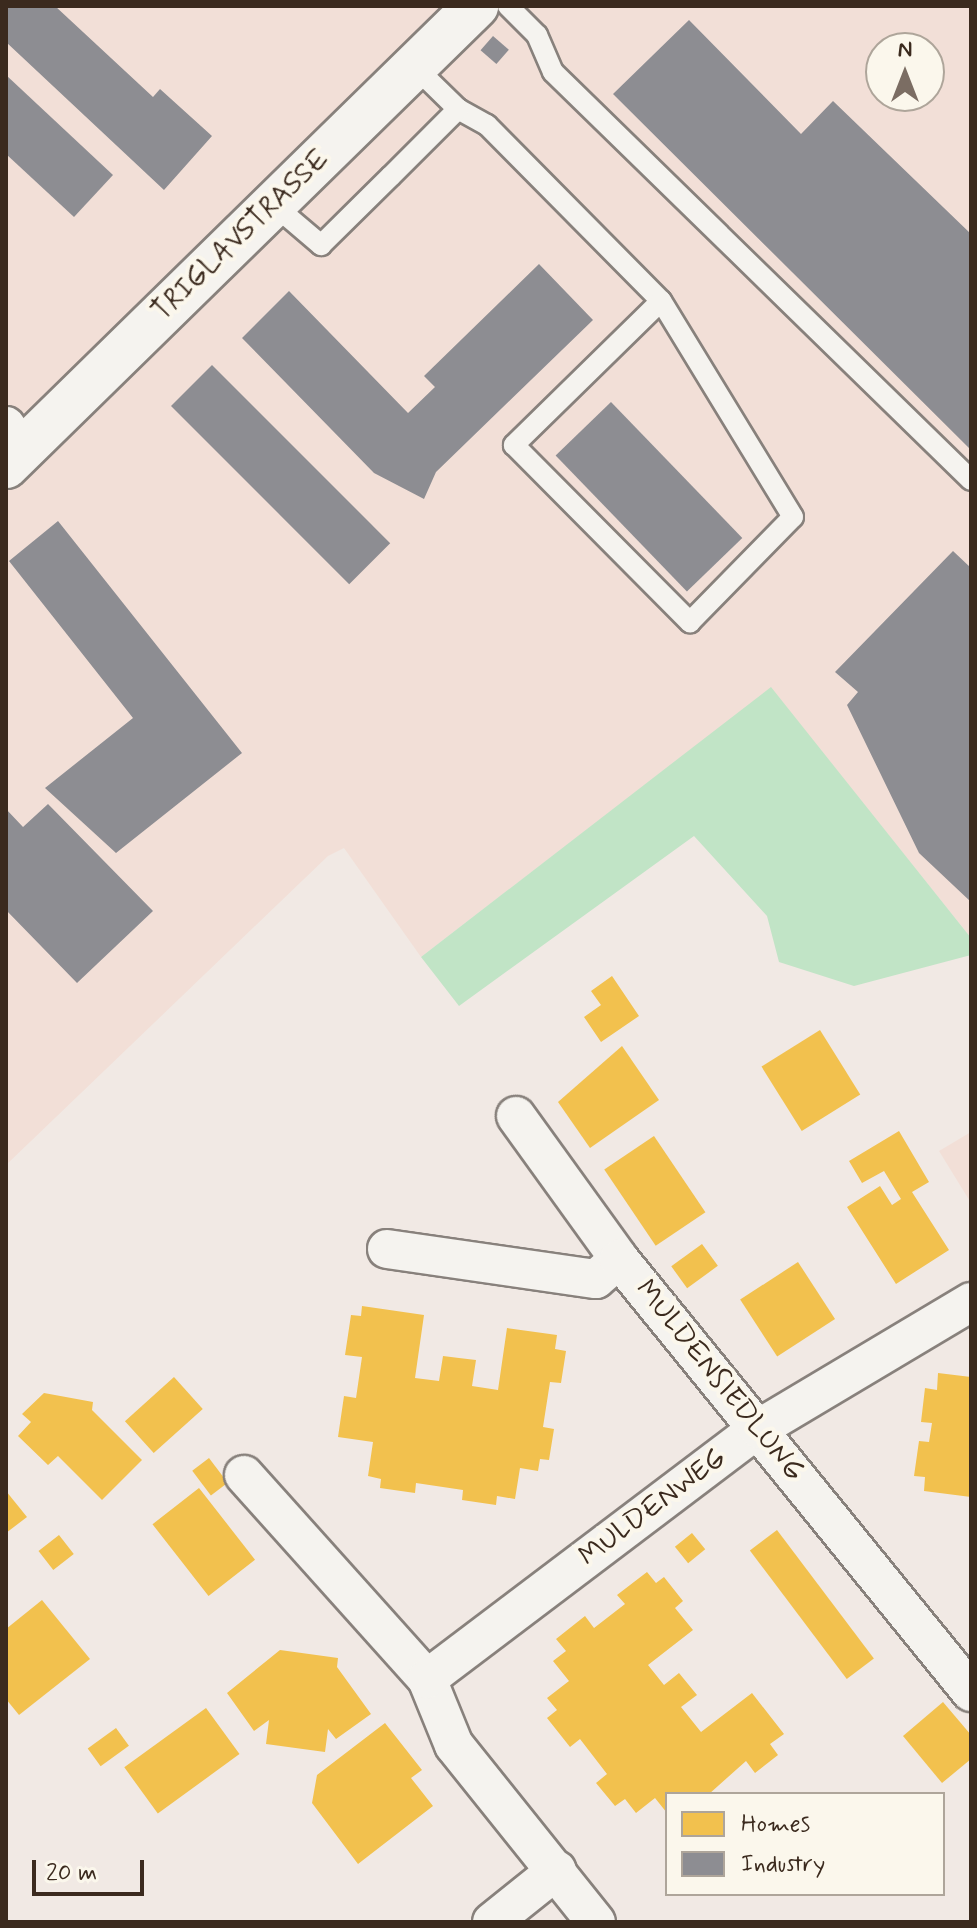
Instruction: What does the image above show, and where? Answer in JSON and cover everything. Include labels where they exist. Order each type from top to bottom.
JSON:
[{"type":"street","name":"TRIGLAVSTRASSE","points":[[11,447],[274,205],[414,66],[458,12]]},
{"type":"street","points":[[516,1116],[619,1259]]},
{"type":"street","name":"MULDENSIEDLUNG","points":[[387,1249],[596,1279],[619,1259],[971,1692]]},
{"type":"street","name":"MULDENWEG","points":[[427,1679],[758,1429],[971,1302]]},
{"type":"street","points":[[244,1475],[427,1679],[454,1745],[596,1922]]},
{"type":"street","points":[[492,1922],[557,1870]]},
{"type":"lane","points":[[508,6],[537,35],[553,72],[971,480]]},
{"type":"lane","points":[[414,66],[458,109],[487,125],[661,301],[793,517],[690,622],[514,445],[661,301]]},
{"type":"lane","points":[[274,205],[321,245],[458,109]]},
{"type":"shaded area","points":[[6,6],[971,6],[971,938],[771,688],[421,957],[344,848],[328,856],[6,1165]]},
{"type":"shaded area","points":[[971,1132],[971,1203],[939,1151]]},
{"type":"green space","points":[[771,687],[971,938],[971,955],[854,986],[779,962],[767,916],[694,836],[459,1006],[421,957]]},
{"type":"building: Homes","points":[[612,976],[639,1016],[601,1042],[584,1017],[601,1005],[591,991]]},
{"type":"building: Homes","points":[[820,1030],[860,1094],[802,1131],[761,1067]]},
{"type":"building: Homes","points":[[622,1046],[659,1100],[590,1148],[558,1102]]},
{"type":"building: Homes","points":[[899,1131],[929,1182],[912,1192],[949,1250],[896,1284],[847,1207],[880,1186],[892,1205],[901,1199],[884,1171],[862,1183],[849,1161]]},
{"type":"building: Homes","points":[[654,1136],[705,1212],[656,1246],[604,1170]]},
{"type":"building: Homes","points":[[702,1244],[718,1266],[687,1288],[671,1266]]},
{"type":"building: Homes","points":[[798,1262],[835,1319],[777,1357],[740,1300]]},
{"type":"building: Homes","points":[[362,1306],[424,1315],[415,1378],[439,1381],[443,1356],[476,1360],[472,1386],[498,1390],[507,1328],[557,1335],[555,1349],[566,1351],[561,1383],[550,1382],[543,1427],[554,1429],[549,1460],[540,1459],[538,1471],[520,1468],[515,1499],[497,1496],[496,1505],[462,1500],[463,1490],[416,1483],[415,1493],[380,1488],[381,1479],[368,1476],[373,1442],[338,1437],[344,1396],[356,1398],[362,1357],[345,1355],[351,1315],[361,1316]]},
{"type":"building: Homes","points":[[938,1373],[971,1377],[971,1497],[924,1491],[925,1477],[914,1476],[919,1441],[929,1442],[932,1423],[921,1422],[925,1388],[937,1390]]},
{"type":"building: Homes","points":[[174,1377],[203,1409],[154,1453],[125,1421]]},
{"type":"building: Homes","points":[[44,1393],[93,1402],[92,1410],[142,1460],[102,1500],[58,1456],[48,1465],[18,1436],[31,1422],[22,1414]]},
{"type":"building: Homes","points":[[209,1458],[228,1483],[211,1495],[192,1471]]},
{"type":"building: Homes","points":[[199,1488],[255,1560],[209,1596],[153,1524]]},
{"type":"building: Homes","points":[[6,1491],[27,1517],[6,1533]]},
{"type":"building: Homes","points":[[777,1530],[874,1659],[847,1679],[750,1550]]},
{"type":"building: Homes","points":[[692,1533],[705,1549],[688,1563],[675,1547]]},
{"type":"building: Homes","points":[[59,1535],[74,1554],[53,1570],[39,1551]]},
{"type":"building: Homes","points":[[647,1572],[656,1583],[664,1577],[683,1601],[675,1608],[693,1630],[648,1665],[664,1685],[679,1673],[697,1695],[681,1707],[701,1732],[752,1693],[784,1734],[770,1744],[778,1755],[755,1773],[746,1761],[711,1792],[665,1792],[665,1810],[655,1798],[636,1813],[625,1799],[615,1806],[596,1783],[607,1774],[580,1739],[570,1747],[547,1718],[557,1710],[547,1698],[569,1681],[553,1661],[566,1651],[556,1639],[585,1616],[594,1628],[625,1604],[617,1595]]},
{"type":"building: Homes","points":[[42,1600],[90,1659],[19,1715],[6,1699],[6,1629]]},
{"type":"building: Homes","points":[[280,1650],[338,1658],[337,1667],[371,1714],[336,1739],[328,1729],[325,1752],[266,1744],[269,1720],[254,1731],[227,1693]]},
{"type":"building: Homes","points":[[943,1702],[971,1735],[971,1759],[942,1783],[903,1736]]},
{"type":"building: Homes","points":[[206,1708],[240,1754],[158,1813],[124,1767]]},
{"type":"building: Homes","points":[[385,1723],[422,1770],[411,1778],[433,1806],[358,1864],[312,1803],[317,1775]]},
{"type":"building: Homes","points":[[116,1728],[129,1746],[101,1766],[88,1749]]},
{"type":"building: Industry","points":[[6,6],[55,6],[153,97],[160,89],[212,136],[164,190],[6,42]]},
{"type":"building: Industry","points":[[689,20],[801,134],[833,101],[971,234],[971,450],[613,94]]},
{"type":"building: Industry","points":[[493,36],[509,50],[496,64],[481,50]]},
{"type":"building: Industry","points":[[6,75],[113,175],[74,217],[6,154]]},
{"type":"building: Industry","points":[[539,264],[593,320],[436,472],[424,499],[374,473],[242,338],[289,291],[408,413],[435,387],[424,376]]},
{"type":"building: Industry","points":[[212,365],[390,543],[349,584],[171,406]]},
{"type":"building: Industry","points":[[611,402],[742,538],[687,591],[556,455]]},
{"type":"building: Industry","points":[[58,521],[242,753],[116,853],[45,788],[133,718],[9,561]]},
{"type":"building: Industry","points":[[953,551],[971,568],[971,902],[919,853],[847,705],[858,692],[835,672]]},
{"type":"building: Industry","points":[[48,804],[153,911],[77,983],[6,910],[6,809],[23,827]]}]
